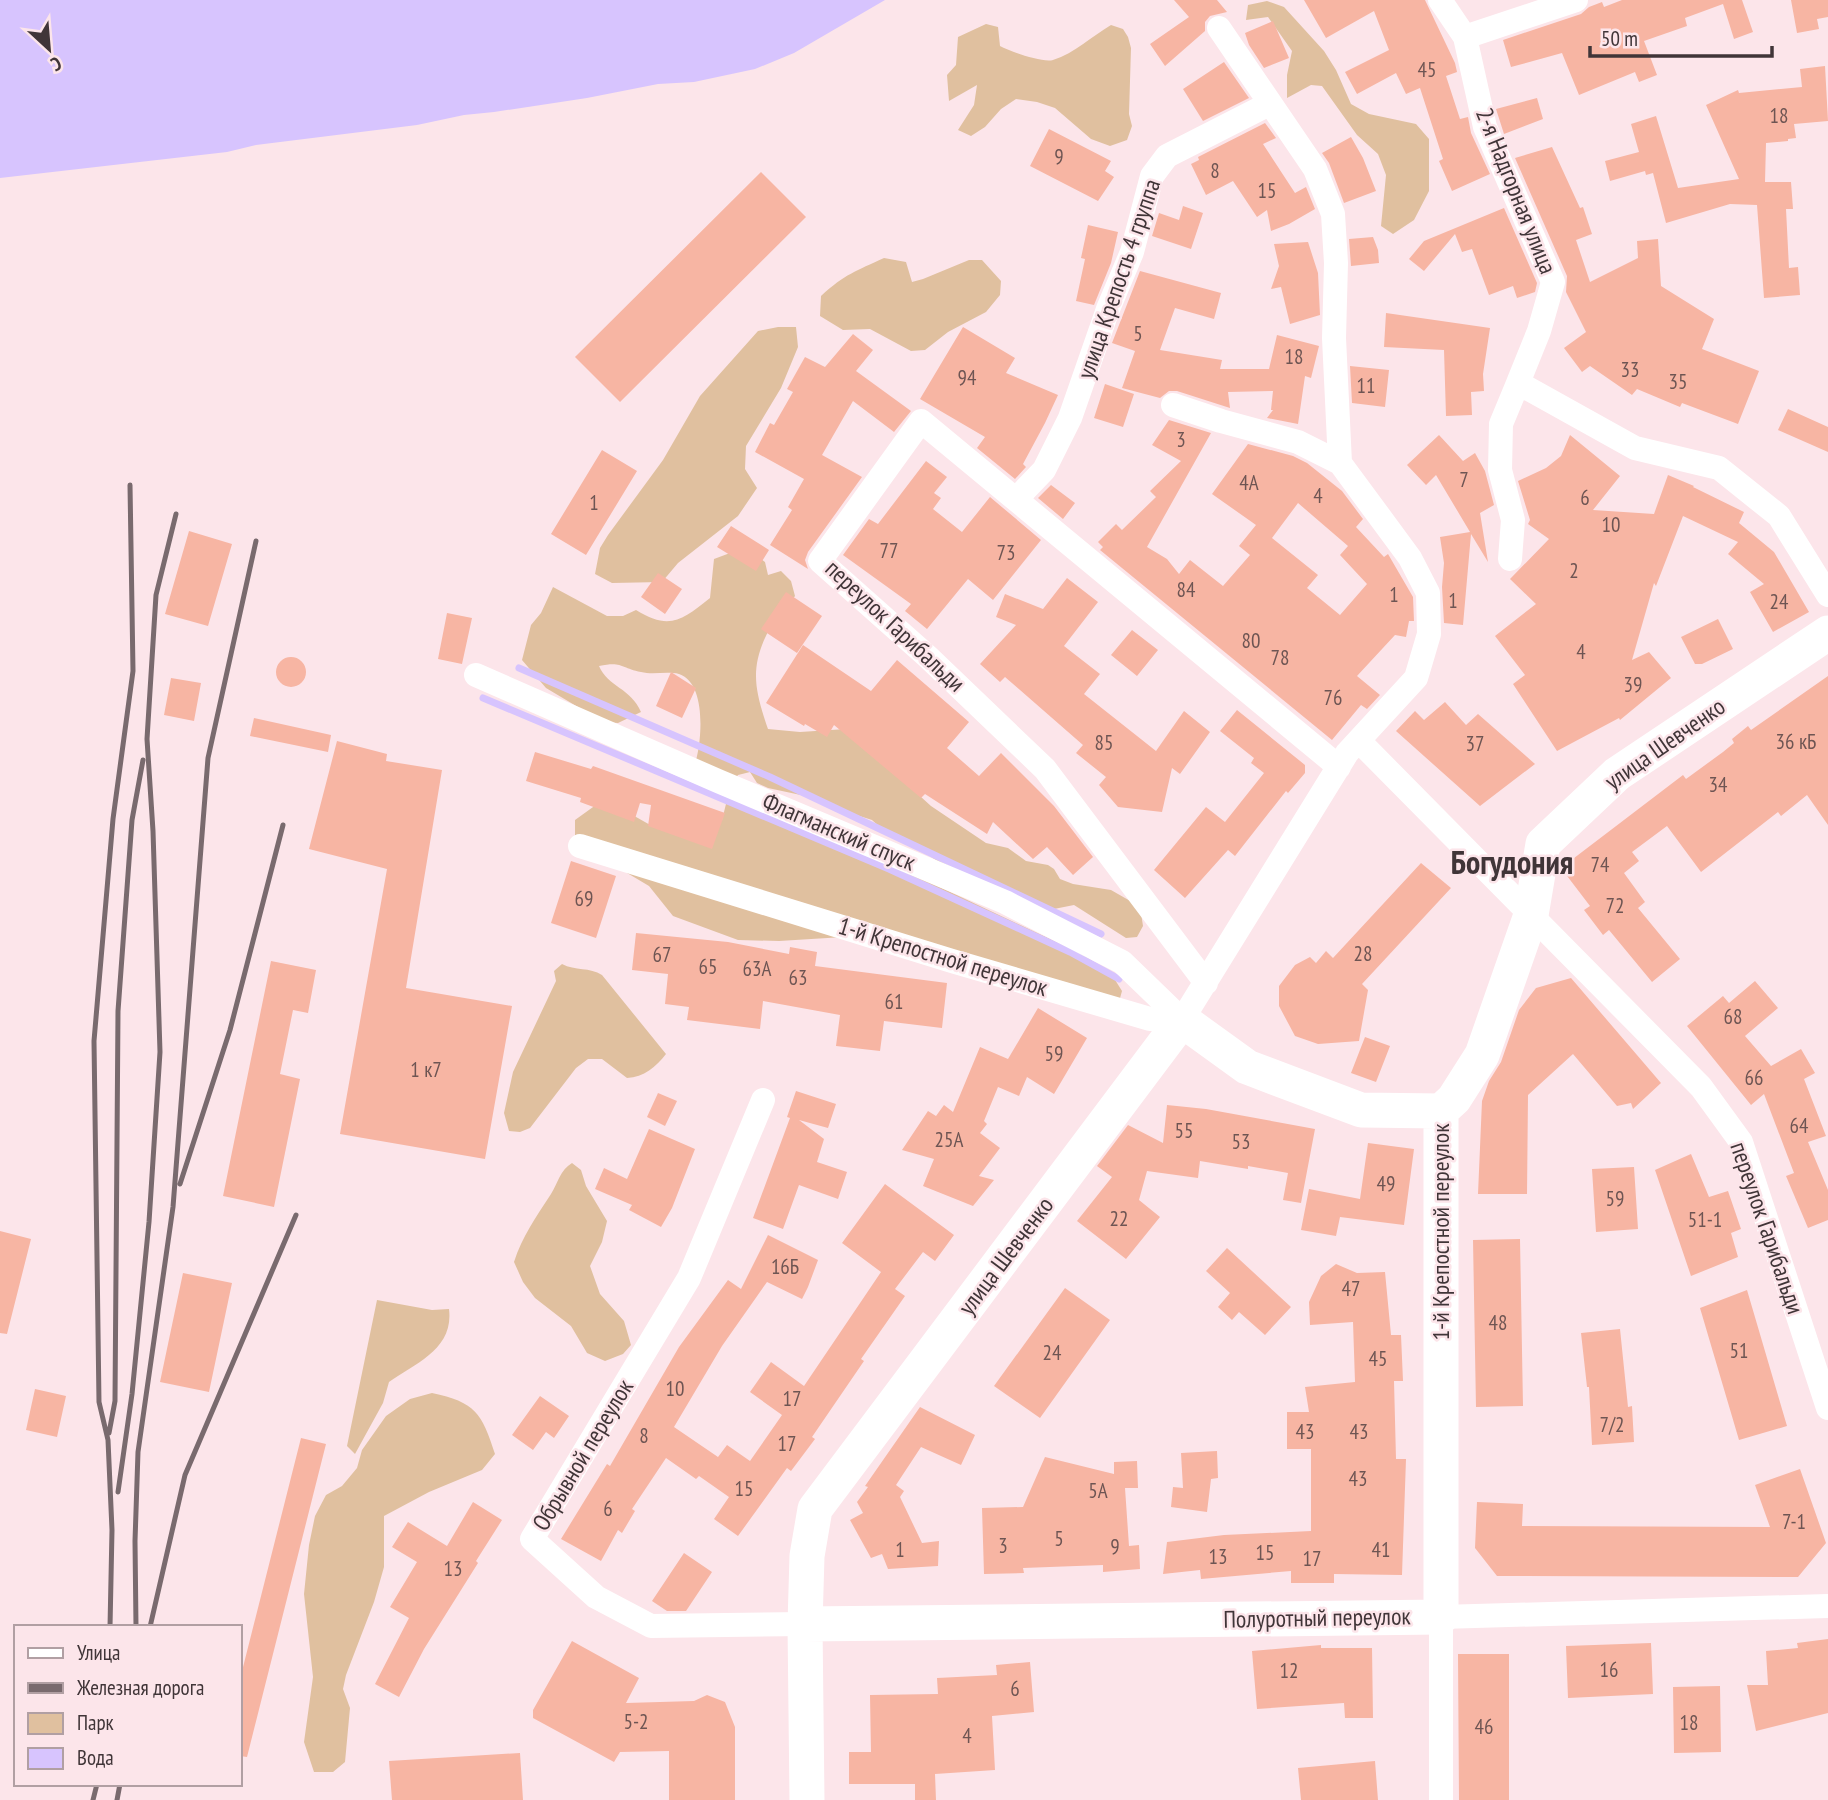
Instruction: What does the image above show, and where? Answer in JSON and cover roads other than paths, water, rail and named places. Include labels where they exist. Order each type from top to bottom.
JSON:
[{"type":"street","name":"2-я Надгорная улица","points":[[1440,0],[1465,37],[1485,127],[1553,282],[1539,331],[1501,424],[1500,470],[1513,520],[1510,559]]},
{"type":"street","points":[[1465,37],[1576,0]]},
{"type":"street","points":[[1219,28],[1315,169],[1333,214],[1336,263],[1334,338],[1340,463]]},
{"type":"street","name":"улица Крепость 4 группа","points":[[1013,497],[1021,494],[1044,470],[1070,418],[1132,252],[1152,176],[1167,156],[1269,104]]},
{"type":"street","points":[[1518,383],[1635,448],[1719,468],[1779,516],[1828,595]]},
{"type":"street","points":[[1173,405],[1221,422],[1298,442],[1340,463],[1410,558],[1428,593],[1429,634],[1416,678],[1348,753]]},
{"type":"street","name":"переулок Гарибальди","points":[[1206,983],[1045,769],[928,657],[820,561],[921,421],[1013,497],[1348,753],[1531,915],[1701,1087],[1741,1142],[1828,1408]]},
{"type":"street","name":"улица Шевченко","points":[[1441,1111],[1454,1099],[1482,1055],[1531,915],[1543,844],[1617,774],[1828,633]]},
{"type":"street","name":"Флагманский спуск","points":[[475,675],[1005,902],[1122,962],[1182,1020]]},
{"type":"street","name":"улица Шевченко","points":[[807,1800],[807,1556],[816,1509],[1182,1020],[1348,753]]},
{"type":"street","name":"1-й Крепостной переулок","points":[[580,846],[1150,1019],[1182,1020],[1247,1067],[1361,1110],[1441,1111],[1441,1800]]},
{"type":"street","name":"Обрывной переулок","points":[[763,1100],[689,1278],[532,1539],[596,1597],[651,1626],[805,1624]]},
{"type":"street","name":"Полуротный переулок","points":[[805,1624],[1441,1616],[1828,1606]]},
{"type":"water","points":[[0,0],[885,0],[794,53],[755,69],[694,82],[658,84],[417,125],[256,145],[227,152],[0,178]]},
{"type":"waterway","points":[[519,668],[770,777],[1101,934]]},
{"type":"waterway","points":[[483,698],[889,869],[1070,952],[1119,979]]},
{"type":"railway","points":[[110,1625],[112,1530],[108,1440],[99,1402],[94,1041],[113,819],[133,671],[130,485]]},
{"type":"railway","points":[[118,1492],[132,1394],[149,1222],[160,1052],[153,831],[147,739],[156,595],[176,514]]},
{"type":"railway","points":[[136,1625],[138,1452],[173,1207],[208,758],[256,541]]},
{"type":"railway","points":[[109,1433],[115,1401],[118,1011],[132,820],[143,760]]},
{"type":"railway","points":[[180,1184],[230,1030],[283,825]]},
{"type":"railway","points":[[150,1625],[185,1475],[296,1215]]},
{"type":"railway","points":[[93,1800],[96,1786]]},
{"type":"railway","points":[[117,1800],[120,1786]]},
{"type":"district","name":"Богудония","points":[[1512,863]]}]
